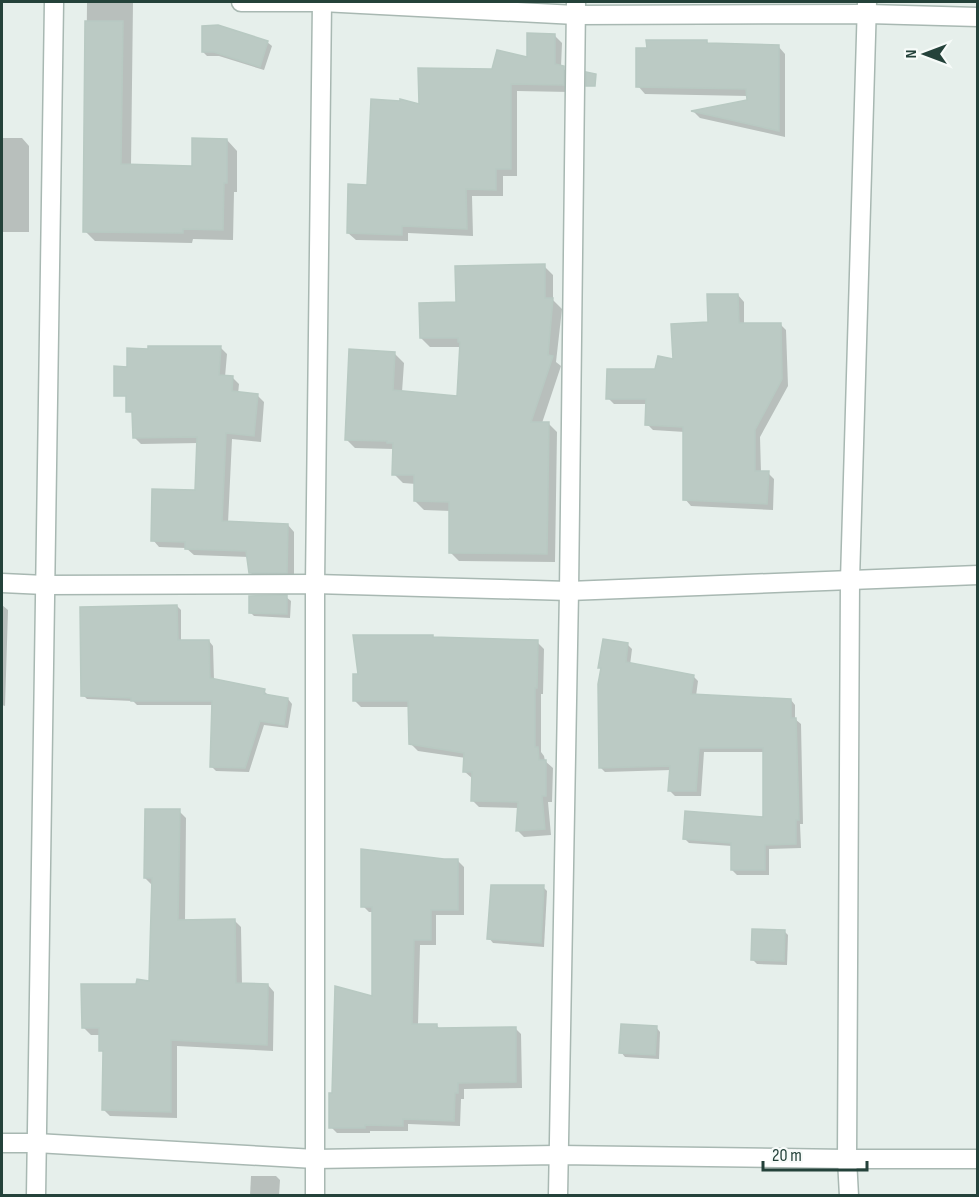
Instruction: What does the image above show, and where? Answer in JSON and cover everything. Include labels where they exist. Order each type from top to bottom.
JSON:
[{"type":"street","points":[[36,1196],[54,2]]},
{"type":"street","points":[[241,2],[576,8],[868,8],[978,17]]},
{"type":"street","points":[[315,1196],[315,584],[322,2]]},
{"type":"street","points":[[558,1196],[569,591],[576,8]]},
{"type":"street","points":[[849,1196],[847,1159],[850,580],[868,8]]},
{"type":"street","points":[[2,583],[45,585],[315,584],[569,591],[978,575]]},
{"type":"street","points":[[2,1143],[315,1159],[558,1155],[978,1159]]},
{"type":"building","points":[[85,21],[123,21],[121,164],[192,166],[192,138],[227,139],[227,183],[224,183],[223,230],[183,229],[183,233],[83,232]]},
{"type":"building","points":[[218,25],[268,41],[260,67],[214,52],[202,52],[202,26]]},
{"type":"building","points":[[527,33],[555,34],[555,64],[564,66],[564,85],[511,84],[511,169],[496,169],[496,190],[466,189],[467,229],[402,226],[402,235],[347,233],[348,184],[367,185],[371,99],[400,101],[400,99],[419,104],[418,68],[492,69],[497,50],[527,57]]},
{"type":"building","points":[[646,40],[707,40],[707,43],[779,45],[779,131],[691,111],[747,100],[746,89],[636,87],[636,48],[647,48]]},
{"type":"building","points":[[586,72],[596,74],[595,86],[586,86]]},
{"type":"building","points":[[545,264],[545,298],[553,298],[548,355],[553,356],[531,422],[549,422],[547,554],[449,553],[449,502],[414,501],[414,475],[392,475],[393,443],[345,440],[349,349],[395,352],[393,390],[457,396],[460,342],[458,338],[420,338],[419,303],[456,302],[455,266]]},
{"type":"building","points":[[707,294],[738,294],[739,323],[781,323],[782,379],[755,430],[755,471],[769,471],[767,504],[683,500],[683,427],[645,425],[646,399],[606,399],[607,369],[655,369],[658,356],[673,359],[671,324],[708,322]]},
{"type":"building","points":[[148,346],[221,346],[219,375],[233,376],[232,391],[258,394],[254,436],[226,433],[222,521],[288,524],[287,573],[249,573],[246,551],[185,549],[185,542],[151,541],[152,489],[195,490],[197,437],[133,438],[132,412],[126,412],[126,396],[114,396],[114,366],[127,367],[127,348],[148,349]]},
{"type":"building","points":[[287,595],[287,614],[249,613],[249,596]]},
{"type":"building","points":[[177,605],[178,640],[209,640],[210,678],[265,689],[264,694],[288,698],[284,725],[260,721],[245,768],[210,767],[212,701],[131,701],[131,698],[81,696],[80,607]]},
{"type":"building","points":[[353,635],[433,635],[433,637],[538,640],[535,747],[538,747],[539,760],[546,760],[546,796],[542,796],[545,829],[516,831],[518,802],[471,801],[472,772],[463,772],[464,753],[409,744],[408,701],[353,701],[353,674],[358,674]]},
{"type":"building","points":[[603,639],[628,643],[626,662],[694,675],[691,694],[791,699],[791,718],[796,718],[799,820],[796,820],[796,844],[765,845],[765,870],[731,870],[731,843],[683,839],[685,811],[763,817],[763,748],[699,748],[696,791],[668,791],[670,766],[599,768],[598,684],[601,668],[598,668]]},
{"type":"building","points":[[145,809],[180,809],[178,920],[235,919],[236,983],[268,984],[267,1045],[171,1040],[171,1112],[102,1110],[103,1051],[99,1051],[99,1028],[82,1028],[81,984],[136,984],[137,979],[149,981],[152,878],[144,878]]},
{"type":"building","points":[[361,849],[458,859],[458,910],[431,910],[431,940],[414,940],[412,1024],[437,1024],[437,1028],[516,1027],[516,1082],[458,1083],[458,1093],[455,1093],[454,1121],[403,1119],[403,1126],[365,1125],[365,1128],[329,1128],[335,986],[372,996],[372,907],[361,907]]},
{"type":"building","points":[[491,885],[544,885],[541,943],[487,939]]},
{"type":"building","points":[[752,929],[785,930],[784,961],[751,960]]},
{"type":"building","points":[[621,1024],[657,1026],[655,1055],[619,1053]]}]
